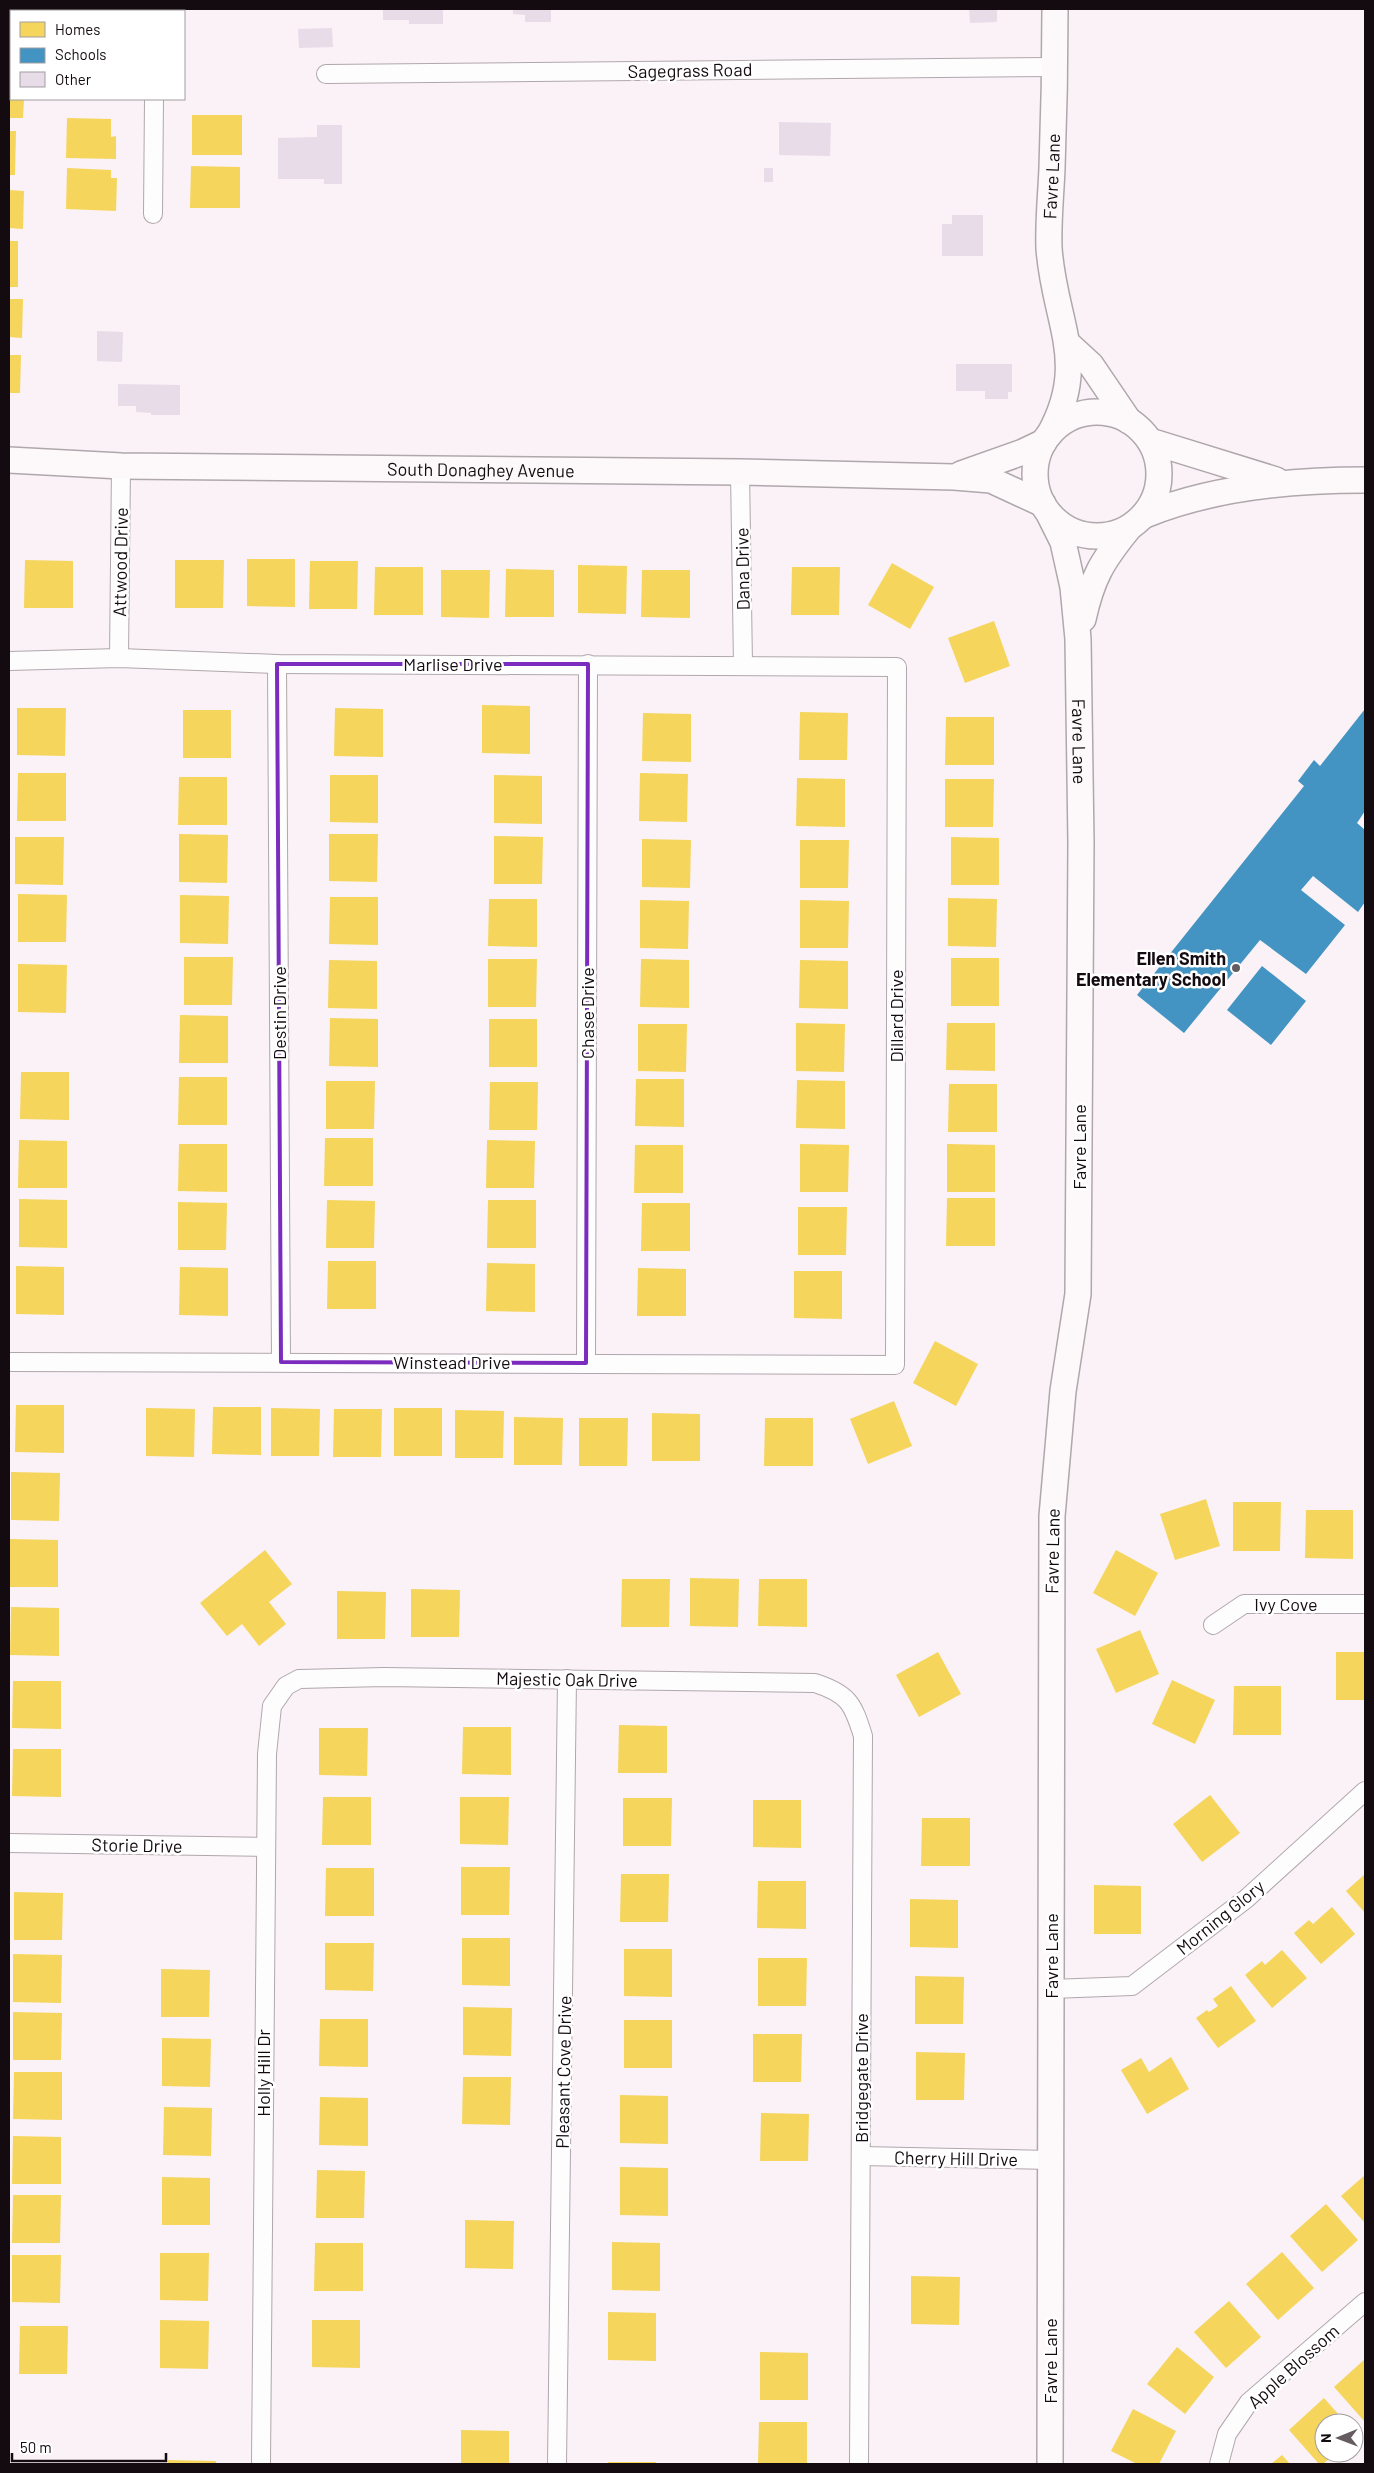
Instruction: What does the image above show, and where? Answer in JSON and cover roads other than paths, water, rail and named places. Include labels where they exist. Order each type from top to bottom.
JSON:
[{"type":"street","name":"Favre Lane","points":[[1047,438],[1061,414],[1070,369],[1068,343],[1055,295],[1049,246],[1055,9]]},
{"type":"street","name":"Sagegrass Road","points":[[326,74],[1055,67]]},
{"type":"street","points":[[153,214],[154,100]]},
{"type":"street","points":[[1068,343],[1091,365],[1129,421]]},
{"type":"street","points":[[1137,522],[1155,498],[1159,479],[1158,459],[1150,441],[1141,430],[1129,421],[1113,414],[1095,412],[1078,415],[1062,423],[1047,438],[1036,462],[1036,484],[1046,509],[1062,526],[1077,534],[1095,537],[1112,535],[1176,502],[1284,482],[1365,480]]},
{"type":"street","name":"South Donaghey Avenue","points":[[954,477],[1016,455],[1047,438]]},
{"type":"street","points":[[1150,441],[1284,482]]},
{"type":"street","name":"South Donaghey Avenue","points":[[9,460],[121,466],[740,472],[954,477],[991,480],[1046,509]]},
{"type":"street","name":"Attwood Drive","points":[[119,658],[121,466]]},
{"type":"street","name":"Dana Drive","points":[[740,472],[743,665]]},
{"type":"street","name":"Favre Lane","points":[[1046,509],[1063,542],[1069,566],[1078,639],[1081,843],[1078,1294],[1063,1391],[1052,1516],[1050,2464]]},
{"type":"street","name":"Favre Lane","points":[[1078,639],[1090,587],[1111,551],[1137,522]]},
{"type":"street","name":"Marlise Drive","points":[[9,660],[119,658],[276,664],[588,664],[897,667]]},
{"type":"street","name":"Destin Drive","points":[[276,664],[281,1362]]},
{"type":"street","name":"Chase Drive","points":[[586,1363],[588,664]]},
{"type":"street","name":"Dillard Drive","points":[[894,1365],[897,667]]},
{"type":"street","name":"Winstead Drive","points":[[9,1362],[894,1365]]},
{"type":"street","name":"Ivy Cove","points":[[1213,1624],[1244,1604],[1365,1604]]},
{"type":"street","name":"Majestic Oak Drive","points":[[286,1686],[299,1680],[384,1677],[815,1683],[830,1688],[846,1697]]},
{"type":"street","name":"Pleasant Cove Drive","points":[[558,2464],[567,1679]]},
{"type":"street","name":"Holly Hill Dr","points":[[261,2464],[267,1754],[272,1706],[286,1686]]},
{"type":"street","name":"Bridgegate Drive","points":[[846,1697],[857,1716],[864,1736],[859,2464]]},
{"type":"street","name":"Morning Glory","points":[[1051,1989],[1132,1986],[1246,1899],[1365,1791]]},
{"type":"street","name":"Storie Drive","points":[[9,1843],[266,1847]]},
{"type":"street","name":"Cherry Hill Drive","points":[[861,2156],[1051,2160]]},
{"type":"street","name":"Apple Blossom","points":[[1219,2464],[1227,2434],[1249,2402],[1365,2302]]},
{"type":"place","name":"Ellen Smith Elementary School","points":[[1236,968]]}]
